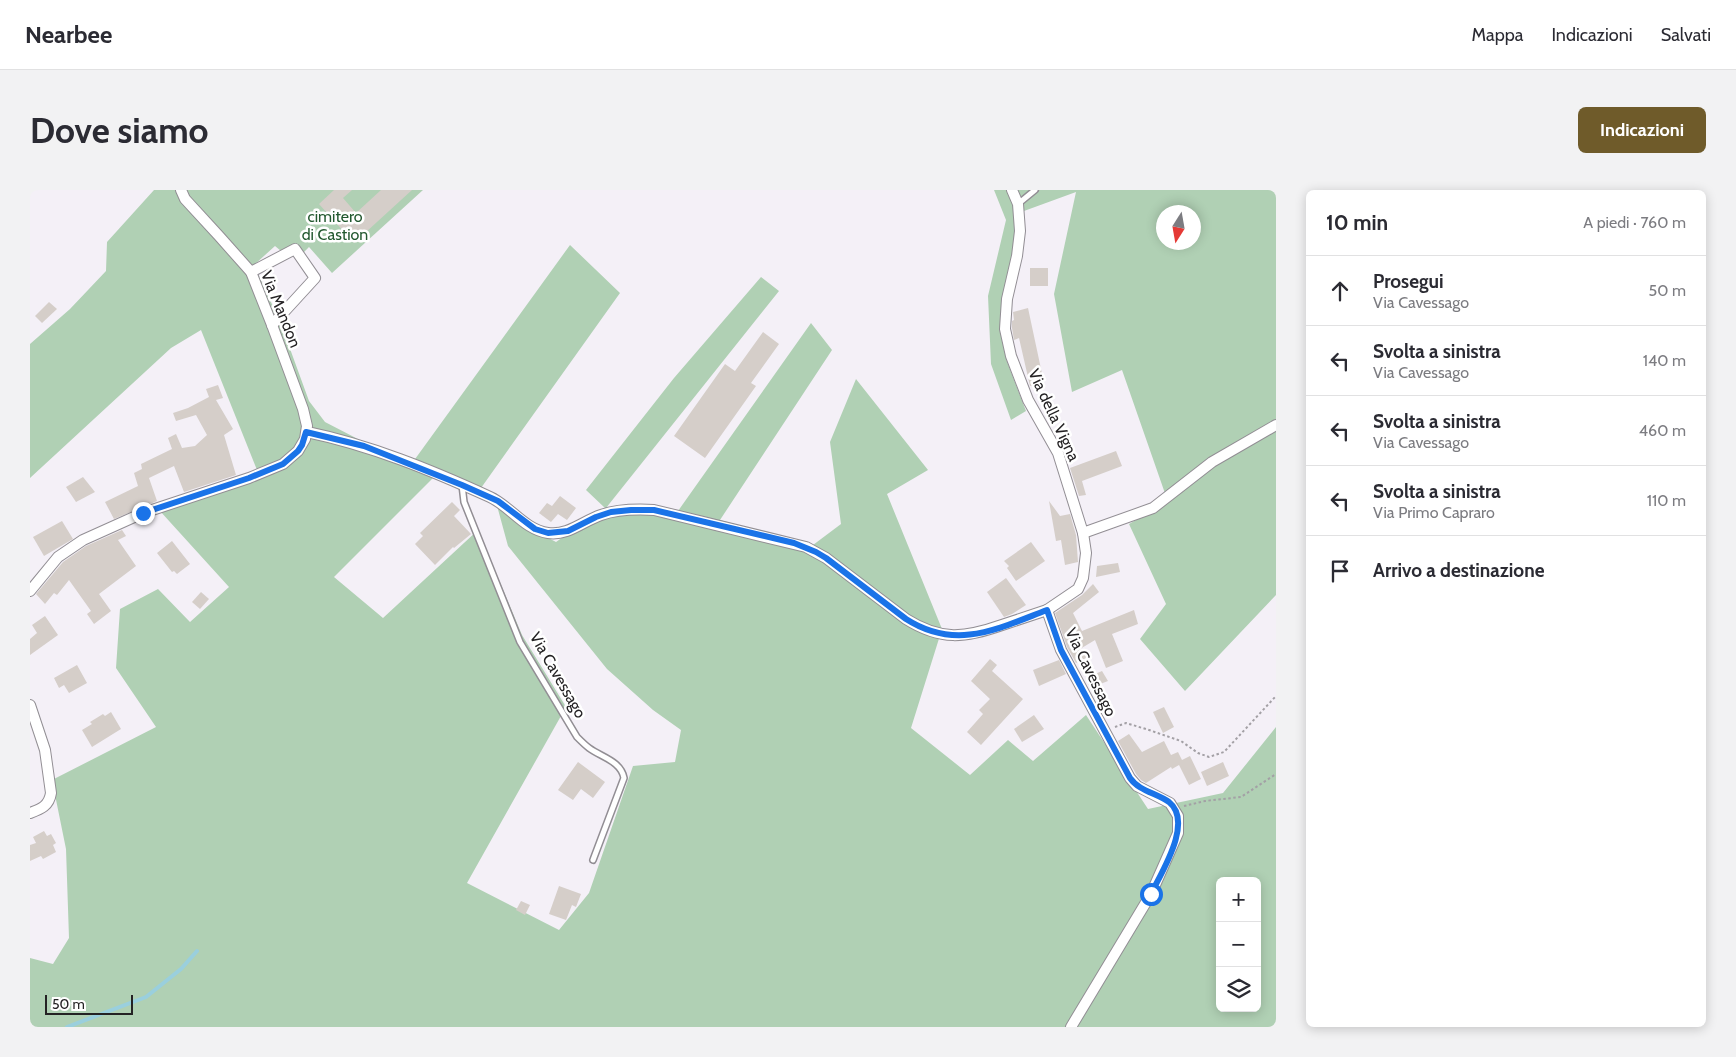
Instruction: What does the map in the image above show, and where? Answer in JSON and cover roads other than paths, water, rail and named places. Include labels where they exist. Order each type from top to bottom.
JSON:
[{"type":"street","name":"Via Mandon","points":[[181,190],[184,199],[251,272],[303,409],[306,432]]},
{"type":"street","name":"Via della Vigna","points":[[1012,190],[1018,204],[1020,230],[1017,256],[1007,299],[1006,329],[1011,356],[1028,400],[1058,454],[1083,533],[1086,553],[1083,578],[1078,589],[1047,610]]},
{"type":"street","points":[[251,272],[295,249],[315,278],[272,325]]},
{"type":"street","points":[[1083,533],[1153,508],[1212,462],[1276,425]]},
{"type":"street","points":[[30,591],[58,558],[83,540],[143,513],[249,478],[283,464],[298,451],[306,432],[364,446],[462,485],[498,501],[535,529],[548,533],[568,531],[603,514],[620,510],[644,509],[794,543],[821,555],[906,619],[936,634],[966,636],[1047,610]]},
{"type":"street","name":"Via Cavessago","points":[[1047,610],[1061,650],[1132,782],[1170,803],[1178,816],[1178,833],[1155,886],[1071,1027]]},
{"type":"street","points":[[30,705],[45,750],[51,793],[45,806],[30,814]]},
{"type":"lane","points":[[1018,204],[1035,190]]},
{"type":"lane","name":"Via Cavessago","points":[[462,485],[464,502],[520,642],[577,737],[589,748],[616,764],[623,772],[624,778],[593,860]]},
{"type":"waterway","points":[[67,1027],[146,997],[181,969],[197,951]]},
{"type":"park label","name":"cimitero di Castion","points":[[335,225]]}]
